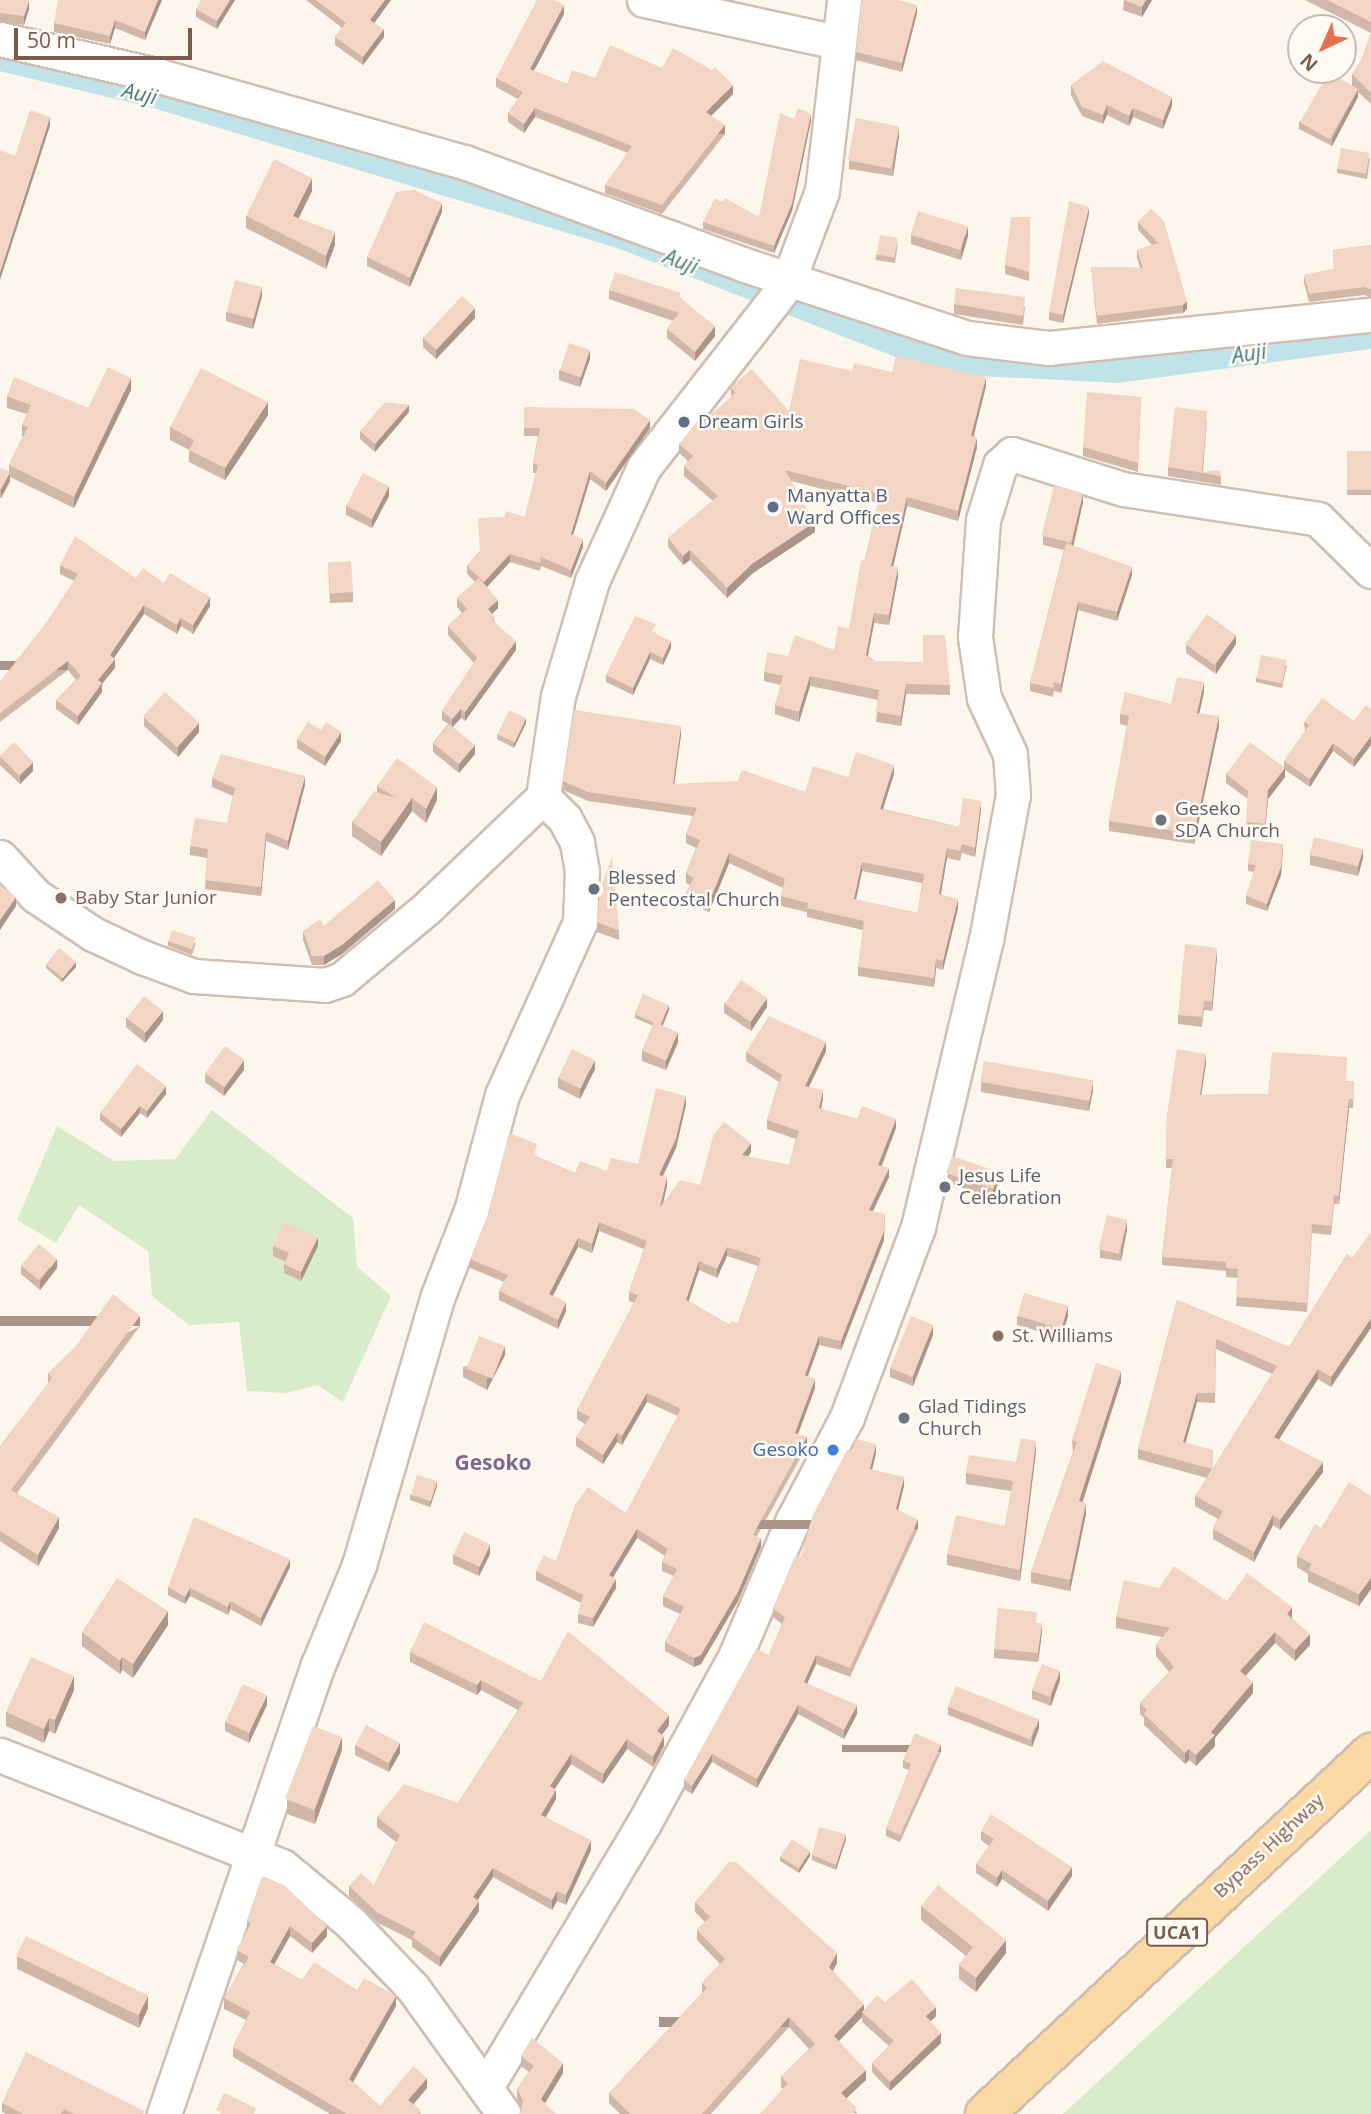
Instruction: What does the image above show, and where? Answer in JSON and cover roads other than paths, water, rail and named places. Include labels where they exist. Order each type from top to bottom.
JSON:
[{"type":"main road","name":"Bypass Highway","points":[[985,2114],[1371,1752]]},
{"type":"street","points":[[643,0],[837,42]]},
{"type":"street","points":[[0,857],[36,896],[93,934],[142,957],[194,976],[325,985],[342,979],[427,908],[543,797],[558,696],[592,581],[644,467],[783,289],[822,191],[832,132],[837,42],[844,0]]},
{"type":"street","points":[[0,39],[160,76],[358,129],[464,162],[783,289],[967,338],[1049,348],[1371,316]]},
{"type":"street","points":[[0,1755],[255,1853],[282,1866],[350,1922],[413,1988],[495,2100],[735,1657],[793,1520],[847,1417],[918,1227],[986,940],[1013,795],[1010,754],[984,698],[975,637],[983,520],[1000,465],[1012,454],[1077,477],[1135,491],[1318,519],[1371,571]]},
{"type":"street","points":[[164,2114],[318,1665],[359,1565],[438,1298],[471,1210],[502,1095],[580,922],[582,871],[577,842],[565,819],[543,797]]},
{"type":"waterway","name":"Auji","points":[[0,59],[155,96],[622,237],[941,362],[1116,371],[1371,337]]},
{"type":"place","name":"Dream Girls","points":[[684,422]]},
{"type":"place","name":"Manyatta B Ward Offices","points":[[773,507]]},
{"type":"place","name":"Geseko SDA Church","points":[[1161,820]]},
{"type":"place","name":"Blessed Pentecostal Church","points":[[594,889]]},
{"type":"place","name":"Baby Star Junior","points":[[61,898]]},
{"type":"place","name":"Jesus Life Celebration","points":[[945,1187]]},
{"type":"place","name":"St. Williams","points":[[998,1336]]},
{"type":"place","name":"Glad Tidings Church","points":[[904,1418]]},
{"type":"place","name":"Gesoko","points":[[833,1450]]},
{"type":"district","name":"Gesoko","points":[[493,1462]]}]
